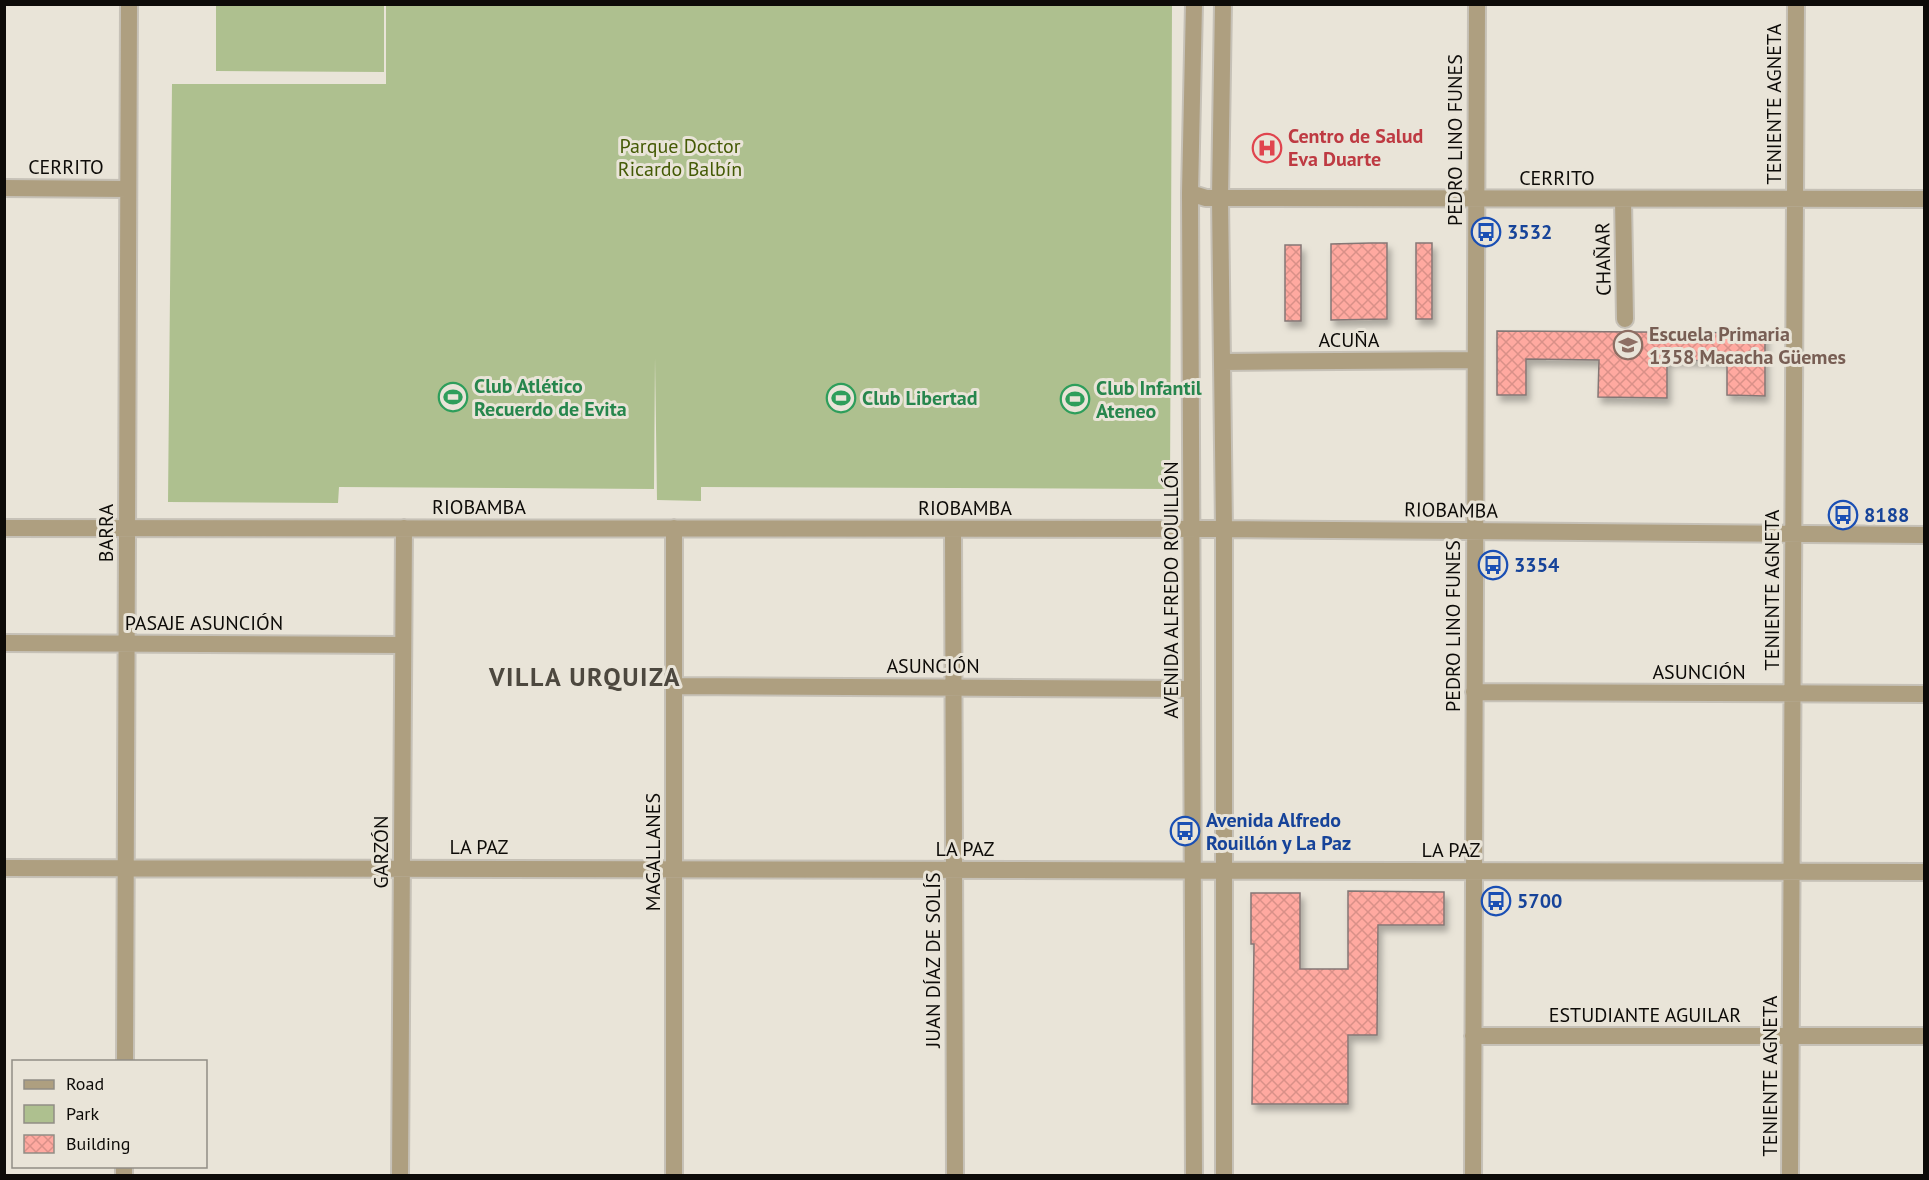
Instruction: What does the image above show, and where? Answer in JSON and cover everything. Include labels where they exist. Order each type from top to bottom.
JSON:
[{"type":"street","name":"BARRA","points":[[125,1060],[129,4]]},
{"type":"street","name":"AVENIDA ALFREDO ROUILLÓN","points":[[1194,4],[1190,194],[1224,870],[1224,1176]]},
{"type":"street","name":"AVENIDA ALFREDO ROUILLÓN","points":[[1194,1176],[1192,689],[1222,362],[1223,4]]},
{"type":"street","name":"PEDRO LINO FUNES","points":[[1473,1176],[1477,4]]},
{"type":"street","name":"TENIENTE AGNETA","points":[[1791,1176],[1796,4]]},
{"type":"street","name":"CERRITO","points":[[4,188],[128,189]]},
{"type":"street","name":"CERRITO","points":[[1190,194],[1206,198],[1924,199]]},
{"type":"street","name":"CHAÑAR","points":[[1623,199],[1625,319]]},
{"type":"street","name":"ACUÑA","points":[[1222,362],[1475,360]]},
{"type":"street","name":"RIOBAMBA","points":[[4,528],[1208,529],[1924,536]]},
{"type":"street","name":"GARZÓN","points":[[400,1176],[404,528]]},
{"type":"street","name":"MAGALLANES","points":[[674,528],[674,1176]]},
{"type":"street","name":"JUAN DÍAZ DE SOLÍS","points":[[953,529],[955,1176]]},
{"type":"street","name":"PASAJE ASUNCIÓN","points":[[4,643],[403,645]]},
{"type":"street","name":"ASUNCIÓN","points":[[674,686],[1192,689]]},
{"type":"street","name":"ASUNCIÓN","points":[[1474,693],[1924,694]]},
{"type":"street","name":"LA PAZ","points":[[4,868],[1924,872]]},
{"type":"street","name":"ESTUDIANTE AGUILAR","points":[[1473,1036],[1924,1036]]},
{"type":"green space","points":[[216,5],[384,5],[384,72],[216,71]]},
{"type":"green space","name":"Parque Doctor Ricardo Balbín","points":[[386,5],[1172,5],[1170,489],[701,487],[701,501],[657,500],[655,357],[654,489],[339,487],[338,503],[168,502],[172,84],[386,84]]},
{"type":"building","points":[[1387,243],[1387,319],[1331,320],[1331,244]]},
{"type":"building","points":[[1416,243],[1432,243],[1432,319],[1416,319]]},
{"type":"building","points":[[1285,245],[1301,245],[1301,321],[1285,321]]},
{"type":"building","points":[[1497,331],[1765,333],[1765,396],[1727,395],[1727,361],[1667,360],[1667,398],[1598,397],[1599,360],[1526,359],[1526,395],[1497,395]]},
{"type":"building","points":[[1348,891],[1444,892],[1444,925],[1378,925],[1377,1035],[1348,1035],[1348,1104],[1252,1104],[1254,944],[1251,944],[1251,893],[1300,893],[1300,969],[1348,969]]},
{"type":"place","name":"Centro de Salud Eva Duarte","points":[[1267,148]]},
{"type":"place","name":"3532","points":[[1486,232]]},
{"type":"place","name":"Escuela Primaria 1358 Macacha Güemes","points":[[1628,345]]},
{"type":"place","name":"Club Atlético Recuerdo de Evita","points":[[453,397]]},
{"type":"place","name":"Club Libertad","points":[[841,398]]},
{"type":"place","name":"Club Infantil Ateneo","points":[[1075,399]]},
{"type":"place","name":"8188","points":[[1843,515]]},
{"type":"place","name":"3354","points":[[1493,565]]},
{"type":"place","name":"Avenida Alfredo Rouillón y La Paz","points":[[1185,831]]},
{"type":"place","name":"5700","points":[[1496,901]]},
{"type":"district","name":"VILLA URQUIZA","points":[[585,677]]}]
